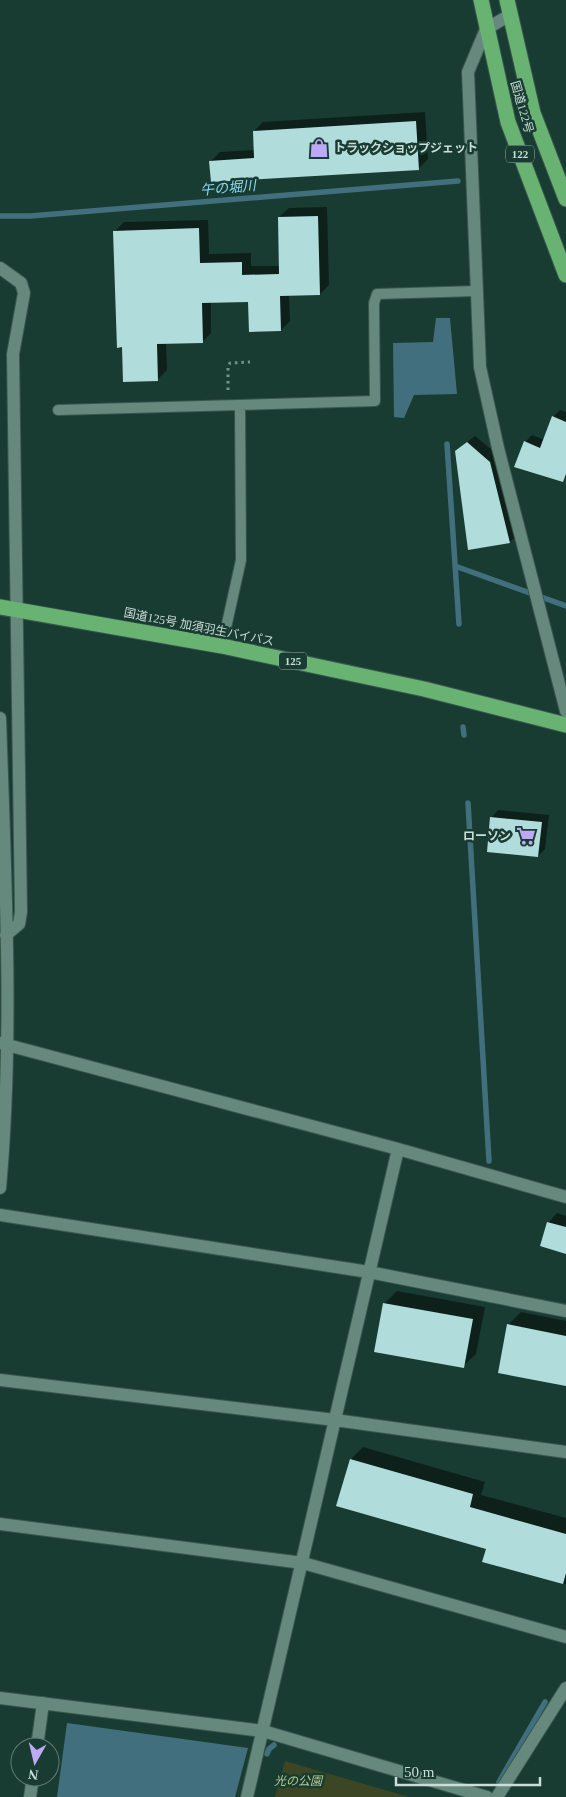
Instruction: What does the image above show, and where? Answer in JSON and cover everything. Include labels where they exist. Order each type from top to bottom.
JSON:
[{"type":"highway","name":"国道122号","points":[[481,0],[508,122],[566,275]]},
{"type":"highway","name":"国道122号","points":[[507,0],[533,113],[566,199]]},
{"type":"highway","name":"国道125号 加須羽生バイパス","points":[[0,607],[222,646],[424,689],[566,725]]},
{"type":"street","points":[[510,15],[486,29],[468,72],[480,367],[498,448],[566,710]]},
{"type":"street","points":[[0,268],[21,283],[24,293],[13,354],[21,912],[18,924],[4,928]]},
{"type":"street","points":[[0,718],[4,928],[3,1044],[6,1122],[0,1188]]},
{"type":"street","points":[[3,1044],[398,1149],[566,1197]]},
{"type":"street","points":[[247,1797],[303,1564],[398,1149]]},
{"type":"street","points":[[0,1215],[369,1272],[566,1311]]},
{"type":"street","points":[[0,1380],[336,1420],[566,1452]]},
{"type":"street","points":[[0,1524],[303,1564],[566,1637]]},
{"type":"street","points":[[497,1797],[566,1688]]},
{"type":"street","points":[[0,1698],[263,1731],[487,1797]]},
{"type":"street","points":[[38,1737],[43,1703]]},
{"type":"lane","points":[[58,410],[375,402],[374,308],[377,294],[476,291]]},
{"type":"lane","points":[[222,646],[241,560],[240,405]]},
{"type":"path","points":[[228,390],[228,366],[230,363],[250,362]]},
{"type":"green space","name":"光の公園","points":[[285,1761],[409,1797],[275,1797]]},
{"type":"water","points":[[436,318],[450,318],[457,394],[414,395],[404,418],[394,417],[393,343],[433,342]]},
{"type":"water","points":[[67,1723],[248,1748],[235,1797],[57,1797],[58,1787],[60,1787]]},
{"type":"building","points":[[416,121],[419,170],[211,182],[209,161],[254,158],[253,131]]},
{"type":"building","points":[[318,216],[320,295],[280,296],[281,331],[249,332],[248,302],[202,303],[203,343],[157,344],[158,381],[123,382],[122,347],[117,348],[113,231],[199,228],[200,263],[242,262],[242,275],[279,274],[278,217]]},
{"type":"building","points":[[552,416],[566,422],[566,474],[563,482],[514,467],[524,441],[540,448]]},
{"type":"building","points":[[467,442],[490,462],[510,543],[468,550],[455,451]]},
{"type":"building","points":[[490,817],[542,822],[538,857],[487,852]]},
{"type":"building","points":[[547,1222],[566,1227],[566,1254],[540,1246]]},
{"type":"building","points":[[383,1303],[473,1319],[464,1368],[374,1352]]},
{"type":"building","points":[[507,1324],[566,1336],[566,1386],[498,1373]]},
{"type":"building","points":[[350,1459],[473,1494],[470,1507],[566,1534],[566,1573],[563,1584],[482,1562],[486,1549],[336,1506]]},
{"type":"waterway","name":"午の堀川","points":[[0,216],[30,216],[458,181]]},
{"type":"waterway","points":[[447,444],[459,624]]},
{"type":"waterway","points":[[455,566],[566,606]]},
{"type":"waterway","points":[[463,727],[464,735]]},
{"type":"waterway","points":[[468,803],[489,1161]]},
{"type":"waterway","points":[[499,1782],[545,1702]]},
{"type":"waterway","points":[[267,1754],[274,1745]]},
{"type":"place","name":"トラックショップジェット","points":[[319,148]]},
{"type":"place","name":"ローソン","points":[[526,836]]}]
